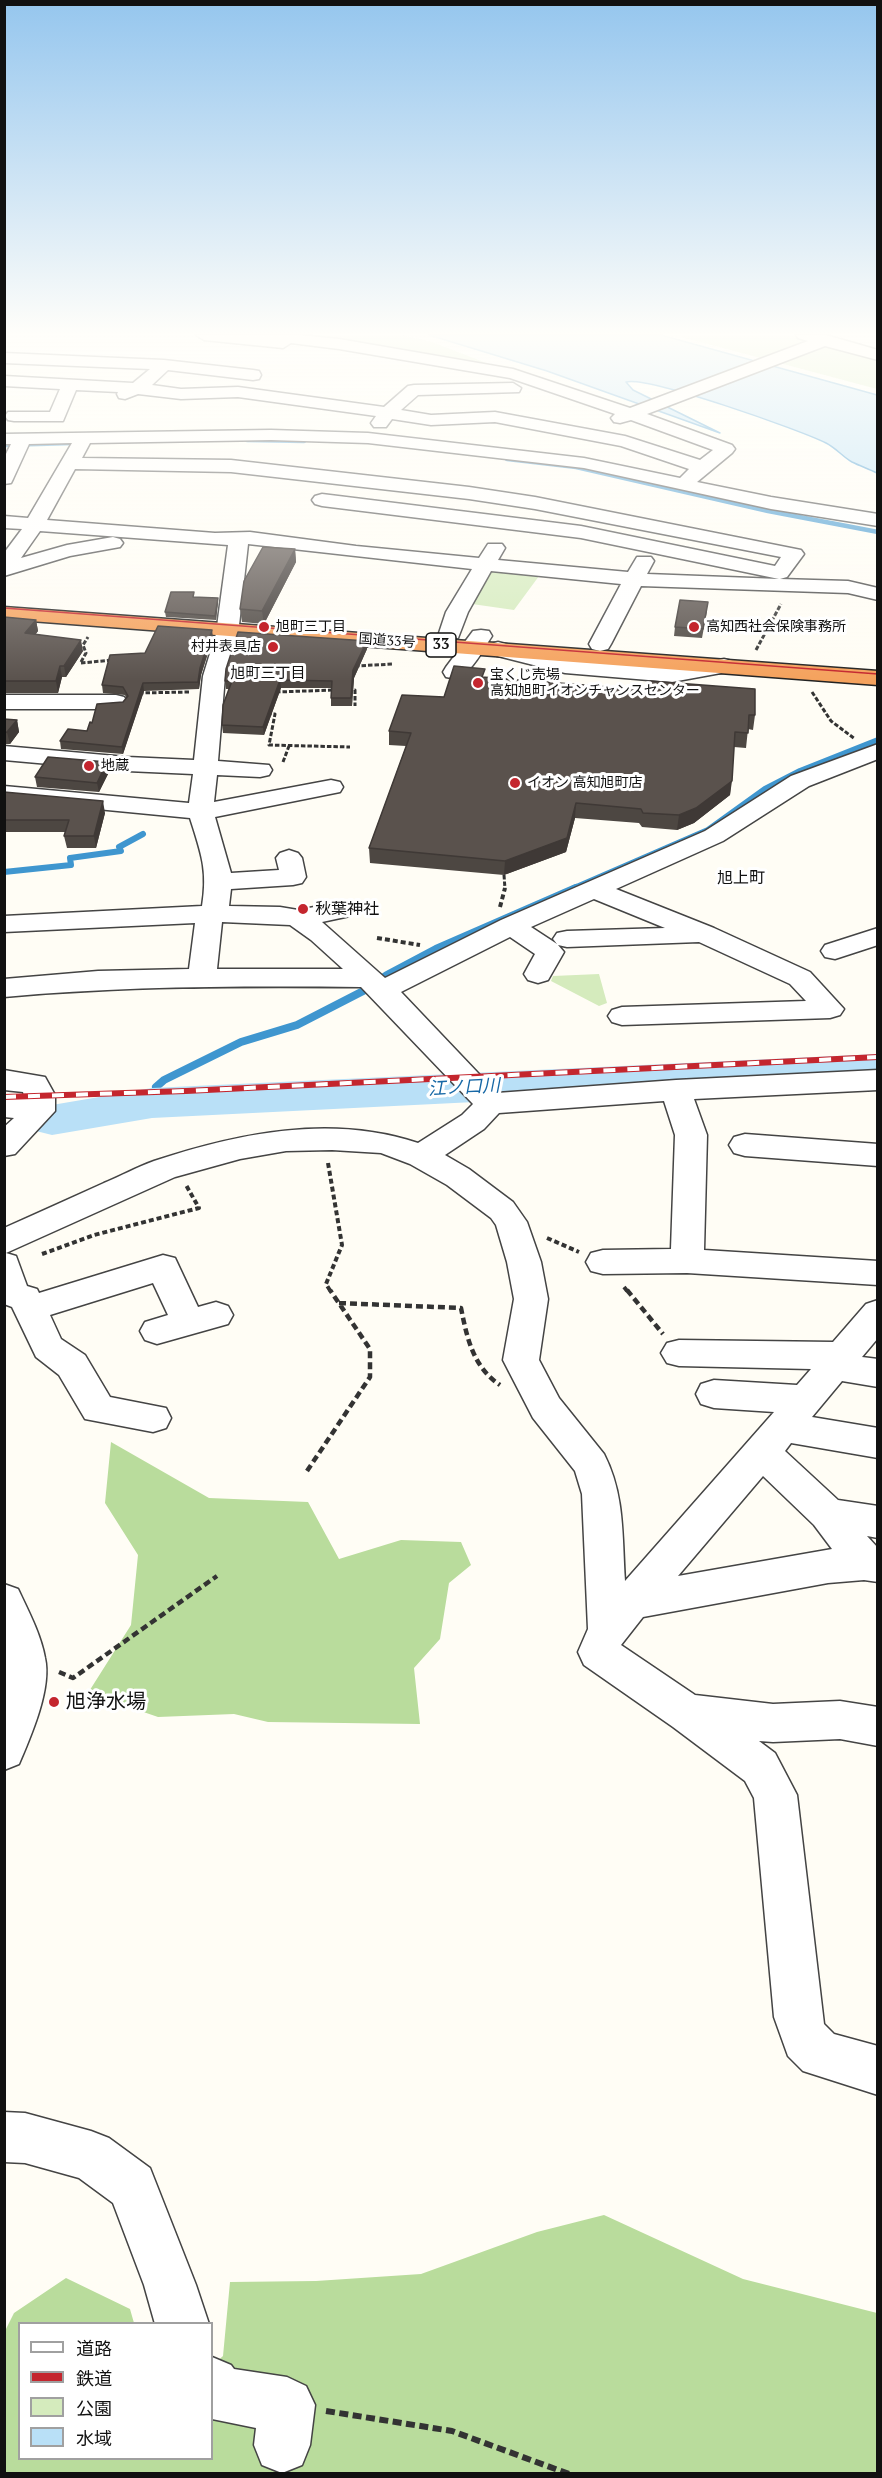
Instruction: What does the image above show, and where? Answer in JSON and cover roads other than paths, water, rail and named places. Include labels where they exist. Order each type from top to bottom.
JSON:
[{"type":"highway","name":"国道33号","points":[[4,601],[229,623],[484,644],[600,644],[878,664]]},
{"type":"highway","name":"国道33号","points":[[4,613],[450,633],[484,644]]},
{"type":"highway","points":[[724,666],[878,678]]},
{"type":"street","points":[[4,479],[14,451]]},
{"type":"street","points":[[4,569],[34,525],[77,451]]},
{"type":"street","points":[[108,451],[231,466],[357,453],[584,463],[683,485],[878,520]]},
{"type":"street","points":[[322,500],[581,532],[780,573],[794,554],[681,532],[346,451]]},
{"type":"street","points":[[654,451],[702,467]]},
{"type":"street","points":[[683,485],[724,451]]},
{"type":"street","points":[[309,517],[357,453]]},
{"type":"street","points":[[450,633],[457,612],[530,494]]},
{"type":"street","points":[[600,644],[638,570],[658,548],[711,508]]},
{"type":"street","points":[[811,509],[812,515],[878,527]]},
{"type":"street","points":[[4,522],[149,534],[239,538],[490,556],[786,586],[848,587],[878,594]]},
{"type":"street","points":[[290,543],[303,526],[335,530]]},
{"type":"street","points":[[4,569],[67,551],[136,541],[149,534]]},
{"type":"street","points":[[367,534],[490,556]]},
{"type":"street","points":[[202,977],[219,882],[217,864],[201,812],[204,769],[218,660],[229,623],[239,538]]},
{"type":"street","points":[[454,672],[484,644],[565,666],[672,675],[724,666]]},
{"type":"street","points":[[4,702],[105,702],[101,677]]},
{"type":"street","points":[[4,988],[98,980],[202,977],[373,982],[757,796],[800,781],[869,747]]},
{"type":"street","points":[[260,770],[204,769],[15,757],[4,792],[201,812],[331,788]]},
{"type":"street","points":[[373,982],[420,945],[592,889],[714,836],[757,796]]},
{"type":"street","points":[[219,882],[293,877],[289,858]]},
{"type":"street","points":[[592,889],[704,934],[800,978],[830,1009],[622,1016]]},
{"type":"street","points":[[4,924],[212,914],[279,915],[298,918],[341,910]]},
{"type":"street","points":[[298,918],[317,929],[373,982],[480,1094],[676,1090],[878,1080]]},
{"type":"street","points":[[505,919],[550,952],[537,974]]},
{"type":"street","points":[[567,939],[704,934]]},
{"type":"street","points":[[835,951],[878,936]]},
{"type":"street","points":[[4,1080],[34,1084],[40,1095],[40,1111],[4,1146]]},
{"type":"street","points":[[676,1090],[691,1135],[687,1261]]},
{"type":"street","points":[[421,1156],[473,1122],[480,1094]]},
{"type":"street","points":[[4,1107],[40,1111]]},
{"type":"street","points":[[153,1418],[98,1409],[79,1375],[63,1354],[48,1348],[25,1298],[13,1294],[5,1258],[175,1166],[240,1148],[286,1140],[324,1139],[384,1143],[421,1156],[458,1177],[502,1210],[511,1222],[524,1262],[531,1299],[521,1360],[546,1408],[591,1465],[601,1494],[620,1616]]},
{"type":"street","points":[[745,1145],[878,1155]]},
{"type":"street","points":[[603,1262],[687,1261],[878,1273]]},
{"type":"street","points":[[30,1309],[163,1267],[187,1323]]},
{"type":"street","points":[[877,1315],[620,1616],[597,1652],[687,1713],[760,1767],[776,1795],[798,2017],[805,2039],[820,2054],[878,2071]]},
{"type":"street","points":[[679,1353],[837,1361],[878,1373]]},
{"type":"street","points":[[714,1394],[804,1400]]},
{"type":"street","points":[[772,1440],[878,1443]]},
{"type":"street","points":[[772,1440],[828,1514],[871,1564]]},
{"type":"street","points":[[828,1514],[878,1522]]},
{"type":"street","points":[[620,1616],[828,1566],[871,1564]]},
{"type":"street","points":[[4,1601],[25,1658],[25,1686],[4,1750]]},
{"type":"street","points":[[687,1713],[774,1723],[840,1720],[878,1727]]},
{"type":"street","points":[[4,2137],[25,2138],[91,2156],[132,2186],[170,2285],[181,2322]]},
{"type":"street","points":[[213,2386],[218,2394],[285,2425]]},
{"type":"water","points":[[837,451],[877,451],[877,473],[852,462]]},
{"type":"waterway","points":[[507,459],[576,467],[768,511],[878,532]]},
{"type":"waterway","points":[[572,889],[708,830],[765,789],[800,771],[878,740]]},
{"type":"waterway","points":[[4,872],[71,865],[70,858],[121,851],[119,847],[143,834]]},
{"type":"waterway","points":[[156,1087],[164,1080],[241,1042],[297,1025],[369,988],[387,975],[436,949],[576,888]]},
{"type":"waterway","name":"江ノ口川","points":[[52,1120],[152,1103],[878,1068]]},
{"type":"tram line","points":[[4,608],[878,674]]},
{"type":"railway","points":[[4,1097],[186,1091],[878,1057]]},
{"type":"place","name":"旭町三丁目","points":[[264,627]]},
{"type":"place","name":"高知西社会保険事務所","points":[[694,627]]},
{"type":"place","name":"村井表具店","points":[[273,647]]},
{"type":"place","name":"宝くじ売場 高知旭町イオンチャンスセンター","points":[[478,683]]},
{"type":"place","name":"地蔵","points":[[89,766]]},
{"type":"place","name":"イオン 高知旭町店","points":[[515,783]]},
{"type":"place","name":"秋葉神社","points":[[303,909]]},
{"type":"place","name":"旭浄水場","points":[[54,1702]]},
{"type":"district","name":"旭町三丁目","points":[[268,674]]},
{"type":"district","name":"旭上町","points":[[741,878]]}]
